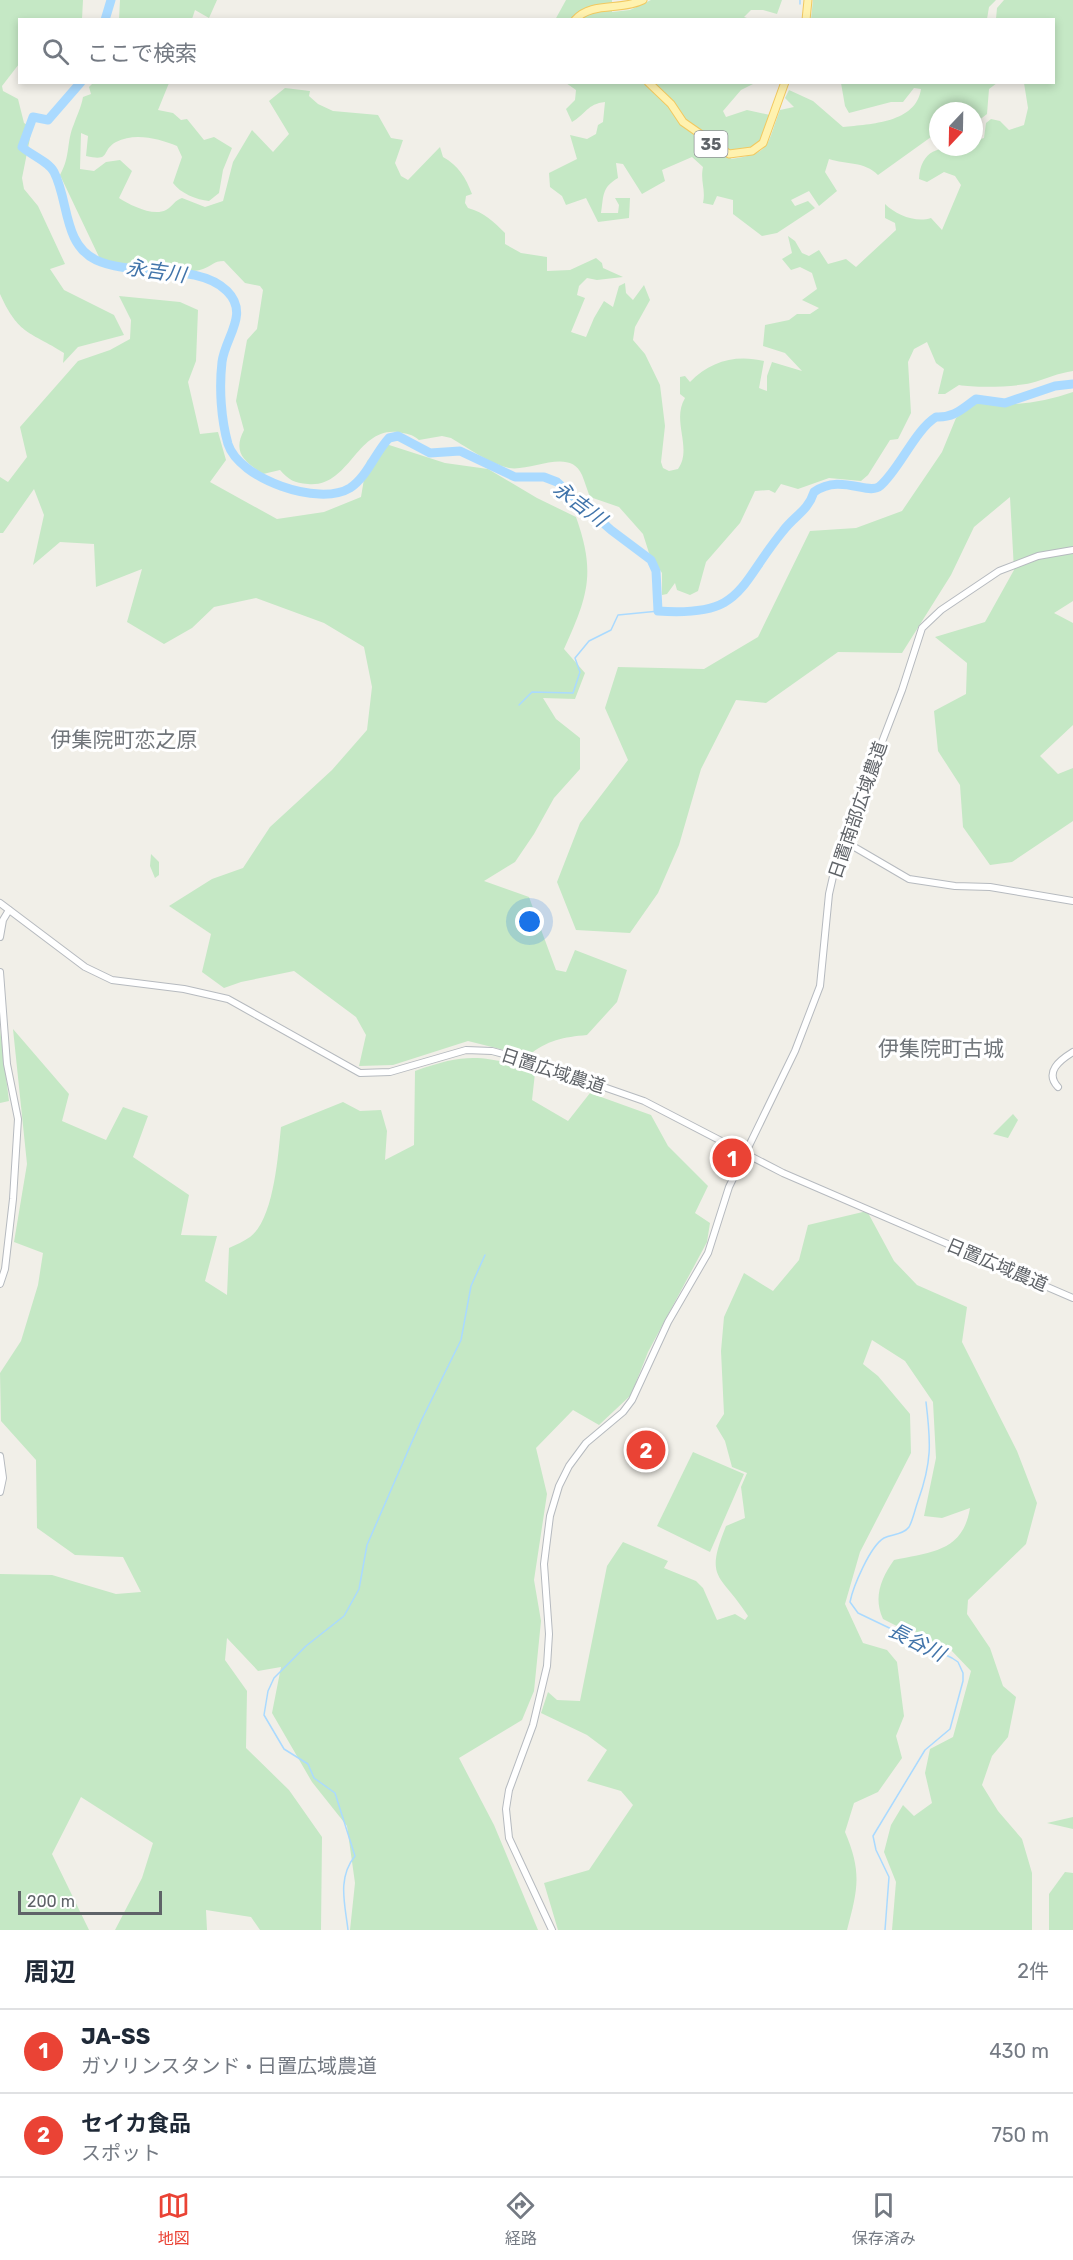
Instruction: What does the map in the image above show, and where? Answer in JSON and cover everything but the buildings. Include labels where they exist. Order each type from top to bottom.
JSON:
[{"type":"main road","points":[[577,18],[580,14],[593,9],[627,6],[643,0]]},
{"type":"main road","points":[[806,18],[808,0]]},
{"type":"main road","name":"35","points":[[650,84],[671,104],[682,122],[729,154],[752,151],[763,143],[784,84]]},
{"type":"street","name":"日置南部広域農道","points":[[552,1930],[509,1838],[506,1818],[507,1800],[533,1725],[547,1666],[549,1634],[543,1580],[552,1509],[563,1477],[575,1457],[594,1435],[623,1412],[632,1400],[668,1322],[708,1253],[725,1196],[795,1051],[820,986],[829,894],[837,859],[902,690],[914,647],[927,621],[999,571],[1038,556],[1073,550]]},
{"type":"street","points":[[844,841],[909,879],[955,886],[990,887],[1073,901]]},
{"type":"street","name":"日置広域農道","points":[[0,903],[85,967],[99,974],[112,980],[184,989],[228,999],[360,1073],[390,1072],[466,1050],[505,1054],[644,1101],[689,1123],[745,1155],[847,1202],[1073,1298]]},
{"type":"street","points":[[0,937],[3,920],[9,910]]},
{"type":"street","points":[[0,972],[7,1064],[18,1119],[14,1199],[5,1269],[0,1284]]},
{"type":"street","points":[[1058,1087],[1052,1081],[1052,1074],[1059,1060],[1073,1052]]},
{"type":"street","points":[[0,1456],[3,1478],[0,1492]]},
{"type":"green space","points":[[0,0],[83,0],[82,18],[18,18],[18,65],[2,86],[3,91],[18,99],[24,123],[32,128],[22,178],[24,189],[38,206],[65,264],[50,269],[64,290],[114,315],[124,335],[78,347],[63,363],[64,353],[26,331],[13,318],[0,294]]},
{"type":"green space","points":[[120,0],[217,0],[209,18],[195,10],[192,18],[119,18]]},
{"type":"green space","points":[[566,0],[612,0],[612,12],[630,10],[651,0],[782,0],[777,14],[763,10],[751,10],[744,17],[747,18],[556,18]]},
{"type":"green space","points":[[813,0],[996,0],[989,7],[987,18],[811,18]]},
{"type":"green space","points":[[1004,0],[1073,0],[1073,371],[1031,383],[1015,385],[985,387],[959,385],[945,394],[938,394],[944,369],[936,363],[927,342],[914,349],[908,362],[911,413],[898,439],[890,440],[868,475],[861,481],[829,478],[798,489],[781,484],[775,493],[769,490],[755,491],[740,523],[706,562],[698,591],[690,595],[677,590],[675,583],[667,594],[662,595],[662,573],[649,553],[643,534],[619,507],[590,497],[582,475],[576,467],[569,463],[559,462],[509,468],[487,459],[451,438],[442,436],[419,440],[412,435],[398,432],[384,433],[372,439],[334,477],[322,483],[295,482],[280,470],[263,474],[246,461],[240,451],[239,445],[244,430],[236,401],[247,340],[257,329],[263,290],[260,286],[245,283],[224,261],[203,269],[182,271],[136,267],[100,259],[60,175],[83,97],[91,94],[89,87],[92,84],[169,84],[158,110],[173,113],[181,120],[187,119],[204,140],[214,137],[232,148],[223,170],[219,193],[209,201],[189,195],[173,183],[182,157],[177,146],[155,139],[131,137],[111,145],[103,157],[99,158],[86,156],[88,136],[81,133],[80,169],[94,171],[106,162],[120,160],[132,171],[119,198],[135,207],[155,212],[166,210],[182,198],[205,207],[223,201],[233,162],[252,130],[273,152],[289,134],[269,101],[285,88],[310,91],[309,96],[318,104],[333,111],[378,115],[391,138],[403,140],[395,163],[401,176],[408,180],[440,147],[443,157],[457,168],[470,188],[472,194],[466,196],[465,203],[468,208],[493,221],[505,233],[505,244],[521,253],[547,257],[547,271],[570,270],[596,258],[602,263],[603,268],[623,277],[597,280],[587,278],[579,286],[577,295],[585,298],[571,332],[586,337],[604,301],[613,307],[619,286],[625,283],[626,293],[633,300],[644,285],[650,300],[635,327],[633,340],[645,354],[660,385],[665,426],[661,462],[663,468],[669,471],[678,469],[682,461],[680,416],[685,398],[680,394],[680,377],[685,376],[690,382],[715,364],[734,359],[754,359],[764,361],[759,388],[767,391],[767,376],[772,362],[802,371],[785,353],[763,346],[765,325],[789,320],[797,314],[810,314],[819,308],[802,300],[817,289],[812,273],[800,267],[791,270],[782,259],[792,253],[788,236],[795,241],[802,253],[809,256],[819,250],[828,264],[846,259],[856,267],[896,230],[895,223],[885,218],[885,204],[906,217],[931,218],[942,230],[961,185],[955,176],[944,172],[927,182],[919,179],[925,159],[929,154],[983,156],[986,123],[991,119],[1000,121],[1009,130],[1024,125],[1028,108],[1024,84],[1055,84],[1055,18],[996,18],[997,8]]},
{"type":"green space","points":[[567,84],[753,84],[741,90],[723,111],[726,117],[747,110],[770,115],[758,146],[733,153],[731,159],[754,154],[766,146],[780,110],[794,107],[785,98],[789,90],[813,101],[843,127],[879,123],[902,115],[911,109],[921,89],[914,88],[903,102],[891,102],[849,113],[845,106],[841,84],[996,84],[989,89],[987,114],[983,117],[983,102],[929,102],[929,138],[878,175],[861,165],[829,159],[825,172],[837,191],[819,206],[809,191],[791,200],[795,206],[808,201],[815,208],[777,233],[762,236],[733,214],[733,200],[717,196],[713,205],[703,203],[703,167],[692,157],[662,170],[665,181],[642,194],[623,164],[616,163],[618,178],[606,189],[601,213],[618,213],[619,205],[615,198],[630,198],[629,218],[598,222],[586,198],[566,205],[562,196],[550,187],[549,173],[577,159],[570,135],[587,139],[596,134],[598,125],[603,122],[605,102],[590,107],[572,122],[566,109],[575,100],[576,90]]},
{"type":"green space","points":[[119,296],[180,302],[198,310],[196,361],[188,382],[200,434],[218,432],[226,460],[210,482],[277,519],[324,512],[361,497],[367,461],[386,444],[445,463],[488,469],[537,498],[576,517],[586,554],[586,584],[579,614],[564,649],[585,673],[575,699],[543,698],[556,719],[580,738],[580,769],[554,798],[515,862],[484,881],[529,897],[556,970],[566,972],[575,950],[627,970],[617,1002],[587,1035],[556,1040],[528,1056],[468,1041],[393,1065],[359,1066],[366,1035],[356,1017],[294,971],[241,982],[224,988],[202,972],[211,934],[169,906],[212,879],[243,868],[270,827],[332,770],[367,730],[372,687],[364,647],[324,623],[256,598],[214,607],[192,628],[164,644],[127,622],[142,569],[96,587],[94,544],[60,542],[33,565],[44,515],[34,489],[3,533],[0,533],[0,477],[8,482],[27,457],[20,427],[78,361],[110,350],[130,339],[131,320]]},
{"type":"green space","points":[[1073,392],[1073,601],[1054,613],[1073,623],[1073,725],[1040,756],[1058,774],[1073,768],[1073,821],[1012,862],[990,865],[963,827],[960,785],[938,751],[934,711],[966,694],[967,663],[935,637],[985,622],[1014,570],[1010,497],[974,527],[951,575],[902,653],[838,652],[766,703],[736,700],[701,769],[679,845],[658,893],[630,933],[576,930],[557,882],[580,823],[628,760],[605,708],[618,667],[704,669],[758,637],[810,531],[856,528],[902,511],[942,452],[956,418],[976,403],[1001,405],[1025,403]]},
{"type":"green space","points":[[151,854],[159,862],[159,875],[155,878],[150,866]]},
{"type":"green space","points":[[0,1029],[9,1101],[0,1103]]},
{"type":"green space","points":[[13,1029],[69,1094],[62,1121],[106,1140],[123,1107],[148,1116],[133,1157],[189,1195],[181,1235],[217,1236],[205,1281],[227,1295],[229,1248],[250,1237],[265,1216],[270,1202],[281,1127],[343,1102],[360,1111],[381,1110],[387,1131],[385,1160],[414,1145],[415,1071],[448,1061],[487,1059],[533,1070],[535,1073],[532,1100],[568,1121],[590,1093],[651,1115],[668,1146],[708,1186],[695,1213],[710,1223],[707,1242],[648,1352],[631,1395],[599,1425],[573,1410],[536,1448],[547,1494],[534,1580],[541,1621],[534,1691],[522,1720],[459,1758],[494,1825],[538,1930],[350,1930],[355,1883],[347,1826],[312,1782],[272,1713],[281,1667],[258,1671],[227,1638],[225,1660],[247,1691],[246,1748],[289,1790],[322,1837],[321,1930],[260,1930],[251,1917],[206,1910],[207,1930],[115,1930],[142,1878],[153,1843],[81,1797],[52,1854],[89,1930],[0,1930],[0,1574],[52,1575],[116,1594],[141,1592],[123,1557],[75,1555],[37,1528],[36,1460],[1,1421],[0,1373],[21,1341],[38,1285],[43,1253],[14,1242],[27,1164]]},
{"type":"green space","points":[[1013,1114],[1018,1120],[1008,1138],[993,1134]]},
{"type":"green space","points":[[867,1211],[894,1261],[917,1285],[967,1307],[962,1342],[1017,1451],[1037,1503],[1026,1544],[968,1600],[967,1614],[990,1648],[1003,1686],[1016,1697],[1008,1737],[992,1756],[982,1785],[998,1811],[1022,1839],[1032,1873],[1032,1930],[892,1930],[896,1882],[884,1852],[891,1825],[903,1805],[914,1816],[932,1803],[925,1773],[930,1749],[953,1737],[971,1671],[951,1650],[942,1649],[883,1619],[879,1603],[880,1588],[894,1560],[932,1552],[953,1542],[966,1523],[970,1508],[942,1518],[924,1516],[936,1458],[933,1402],[905,1361],[872,1340],[863,1364],[878,1376],[910,1414],[911,1453],[860,1552],[845,1604],[863,1643],[887,1650],[897,1662],[904,1716],[896,1736],[902,1758],[878,1792],[854,1803],[845,1832],[856,1870],[856,1892],[847,1930],[558,1930],[544,1883],[589,1870],[633,1805],[621,1791],[587,1781],[607,1750],[587,1735],[541,1713],[548,1692],[557,1700],[580,1701],[607,1566],[623,1542],[668,1561],[664,1568],[696,1581],[703,1588],[717,1620],[735,1614],[745,1620],[748,1616],[723,1583],[716,1567],[719,1544],[726,1526],[745,1518],[741,1487],[747,1473],[732,1467],[725,1441],[716,1426],[724,1414],[721,1351],[724,1317],[744,1273],[773,1291],[799,1260],[808,1225]]},
{"type":"green space","points":[[693,1452],[744,1474],[710,1552],[657,1526]]},
{"type":"green space","points":[[1073,1817],[1073,1829],[1047,1823]]},
{"type":"green space","points":[[1065,1872],[1073,1873],[1073,1930],[1049,1930],[1049,1894]]},
{"type":"waterway","name":"永吉川","points":[[106,18],[111,0]]},
{"type":"waterway","name":"永吉川","points":[[79,84],[48,120],[33,117],[22,147],[48,165],[54,172],[72,233],[85,253],[111,265],[200,276],[215,282],[234,300],[236,317],[222,362],[221,403],[228,444],[235,457],[247,468],[263,478],[301,492],[336,493],[356,483],[389,438],[398,436],[430,453],[460,451],[515,477],[544,477],[557,482],[611,530],[651,560],[656,571],[658,611],[686,612],[707,609],[723,603],[736,594],[783,531],[808,504],[814,492],[834,484],[869,488],[880,486],[921,431],[936,417],[953,414],[976,399],[1005,403],[1055,386],[1073,384]]},
{"type":"waterway","points":[[519,705],[532,692],[573,693],[580,672],[575,658],[589,641],[611,630],[618,615],[659,611]]},
{"type":"waterway","points":[[348,1930],[344,1882],[349,1864],[355,1856],[335,1793],[314,1778],[308,1764],[284,1749],[264,1715],[268,1691],[274,1678],[306,1646],[344,1616],[359,1589],[367,1545],[421,1421],[461,1340],[471,1286],[485,1255]]},
{"type":"waterway","name":"長谷川","points":[[885,1930],[889,1877],[876,1850],[873,1836],[925,1750],[950,1729],[963,1681],[963,1673],[958,1662],[952,1658],[858,1613],[850,1602],[858,1577],[873,1549],[884,1538],[907,1530],[912,1521],[928,1463],[929,1429],[926,1402]]},
{"type":"place","name":"JA-SS","points":[[732,1158]]},
{"type":"place","name":"セイカ食品","points":[[646,1450]]},
{"type":"district","name":"伊集院町恋之原","points":[[124,740]]},
{"type":"district","name":"伊集院町古城","points":[[941,1049]]}]
